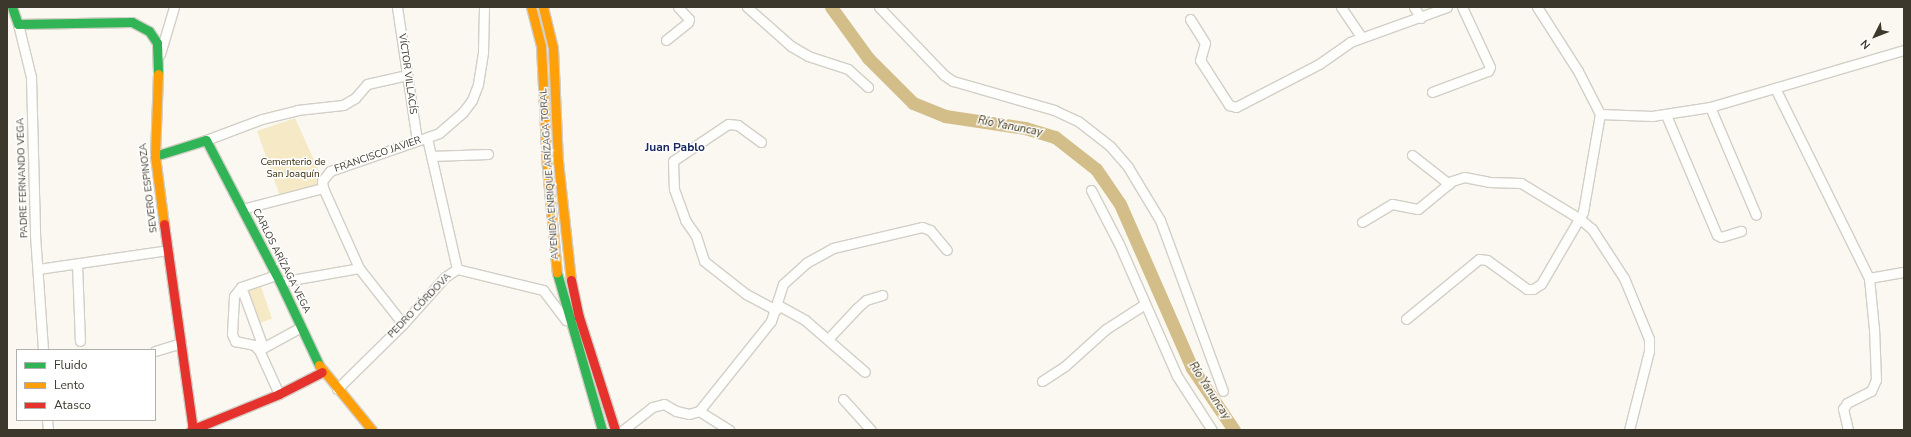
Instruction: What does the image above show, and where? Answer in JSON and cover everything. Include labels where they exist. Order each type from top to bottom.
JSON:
[{"type":"street","name":"PADRE FERNANDO VEGA","points":[[12,7],[18,24],[31,77],[38,269],[43,349]]},
{"type":"street","points":[[159,57],[174,7]]},
{"type":"street","name":"VÍCTOR VILLACÍS","points":[[397,7],[417,141]]},
{"type":"street","name":"FRANCISCO JAVIER","points":[[323,188],[322,181],[330,171],[427,138],[450,125],[472,100],[478,84],[483,52],[484,7]]},
{"type":"street","name":"AVENIDA ENRIQUE ARÍZAGA TORAL","points":[[531,7],[541,46],[544,78],[546,168],[554,259],[570,325],[602,430]]},
{"type":"street","name":"AVENIDA ENRIQUE ARÍZAGA TORAL","points":[[543,7],[553,48],[560,183],[567,265],[579,316],[615,430]]},
{"type":"street","points":[[666,40],[688,22],[689,19],[678,7]]},
{"type":"street","points":[[747,7],[791,46],[808,56],[848,69],[868,87]]},
{"type":"street","points":[[879,7],[944,74],[953,81],[1054,110],[1078,122],[1110,146],[1128,168],[1160,220],[1223,391]]},
{"type":"street","points":[[1341,7],[1361,37]]},
{"type":"street","points":[[1414,7],[1421,18]]},
{"type":"street","points":[[1190,19],[1205,43],[1200,60],[1232,107],[1240,106],[1319,64],[1361,37],[1421,18],[1447,7]]},
{"type":"street","points":[[1432,92],[1488,71],[1490,68],[1462,7]]},
{"type":"street","points":[[1406,319],[1479,259],[1487,260],[1526,289],[1533,289],[1541,284],[1580,219],[1587,201],[1600,114],[1578,72],[1537,7]]},
{"type":"street","name":"SEVERO ESPINOZA","points":[[18,24],[132,22],[143,26],[153,36],[159,57],[156,156],[192,430]]},
{"type":"street","points":[[1600,114],[1666,115],[1710,107],[1904,50]]},
{"type":"street","points":[[156,156],[283,114],[343,105],[355,98],[367,84],[407,75]]},
{"type":"street","points":[[1775,88],[1869,278],[1874,329],[1876,380],[1871,391],[1847,403],[1843,409],[1848,430]]},
{"type":"street","points":[[1710,107],[1756,216]]},
{"type":"street","points":[[1666,115],[1717,235],[1721,237],[1741,231]]},
{"type":"street","points":[[761,142],[738,125],[728,124],[673,161],[674,189],[685,220],[696,236],[704,261],[746,294],[805,320],[865,372]]},
{"type":"street","points":[[427,138],[457,269]]},
{"type":"street","name":"CARLOS ARÍZAGA VEGA","points":[[206,140],[278,278],[322,372],[372,430]]},
{"type":"street","points":[[431,156],[488,154]]},
{"type":"street","points":[[1412,155],[1449,184]]},
{"type":"street","points":[[1362,222],[1392,204],[1418,209],[1449,184],[1464,177],[1489,182],[1521,183],[1580,219],[1601,240],[1624,278],[1649,339],[1649,351],[1628,430]]},
{"type":"street","points":[[242,209],[323,188],[359,268],[403,324]]},
{"type":"street","points":[[1091,190],[1119,244],[1178,376],[1212,430]]},
{"type":"street","points":[[623,430],[652,407],[664,404],[676,411],[689,414],[699,411],[771,321],[784,284],[790,276],[806,263],[833,248],[922,227],[930,230],[947,250]]},
{"type":"street","points":[[38,269],[168,250]]},
{"type":"street","points":[[77,264],[80,341]]},
{"type":"street","points":[[261,348],[235,341],[232,334],[234,296],[241,287],[278,278],[359,268]]},
{"type":"street","name":"PEDRO CÓRDOVA","points":[[337,389],[403,324],[445,277],[457,269],[543,290],[570,325]]},
{"type":"street","points":[[1869,278],[1904,272]]},
{"type":"street","points":[[241,287],[261,348],[279,394]]},
{"type":"street","points":[[828,339],[862,304],[882,295]]},
{"type":"street","points":[[1042,381],[1065,366],[1106,329],[1145,304]]},
{"type":"street","points":[[261,348],[301,327]]},
{"type":"street","points":[[156,351],[181,342]]},
{"type":"street","points":[[192,430],[279,394],[322,372]]},
{"type":"street","points":[[843,399],[871,430]]},
{"type":"street","points":[[699,411],[729,430]]},
{"type":"street","points":[[634,421],[638,430]]},
{"type":"green space","name":"Cementerio de San Joaquín","points":[[295,118],[319,171],[316,187],[280,196],[257,131]]},
{"type":"green space","points":[[259,281],[272,319],[255,325],[242,287]]},
{"type":"waterway","name":"Río Yanuncay","points":[[831,7],[868,58],[913,103],[945,116],[1025,128],[1055,137],[1096,169],[1120,204],[1192,368],[1234,430]]},
{"type":"traffic: fast","points":[[12,7],[18,24],[132,22],[149,31],[157,43],[158,74]]},
{"type":"traffic: fast","points":[[155,156],[206,140],[280,282],[319,365]]},
{"type":"traffic: fast","points":[[557,273],[602,430]]},
{"type":"traffic: slow","points":[[531,7],[541,46],[547,168],[557,273]]},
{"type":"traffic: slow","points":[[543,7],[553,48],[558,161],[571,280]]},
{"type":"traffic: slow","points":[[158,74],[155,156],[164,224]]},
{"type":"traffic: slow","points":[[319,365],[372,430]]},
{"type":"traffic: jam","points":[[164,224],[193,430]]},
{"type":"traffic: jam","points":[[571,280],[579,317],[615,430]]},
{"type":"traffic: jam","points":[[191,430],[279,394],[322,372]]},
{"type":"district","name":"Juan Pablo","points":[[675,148]]}]
